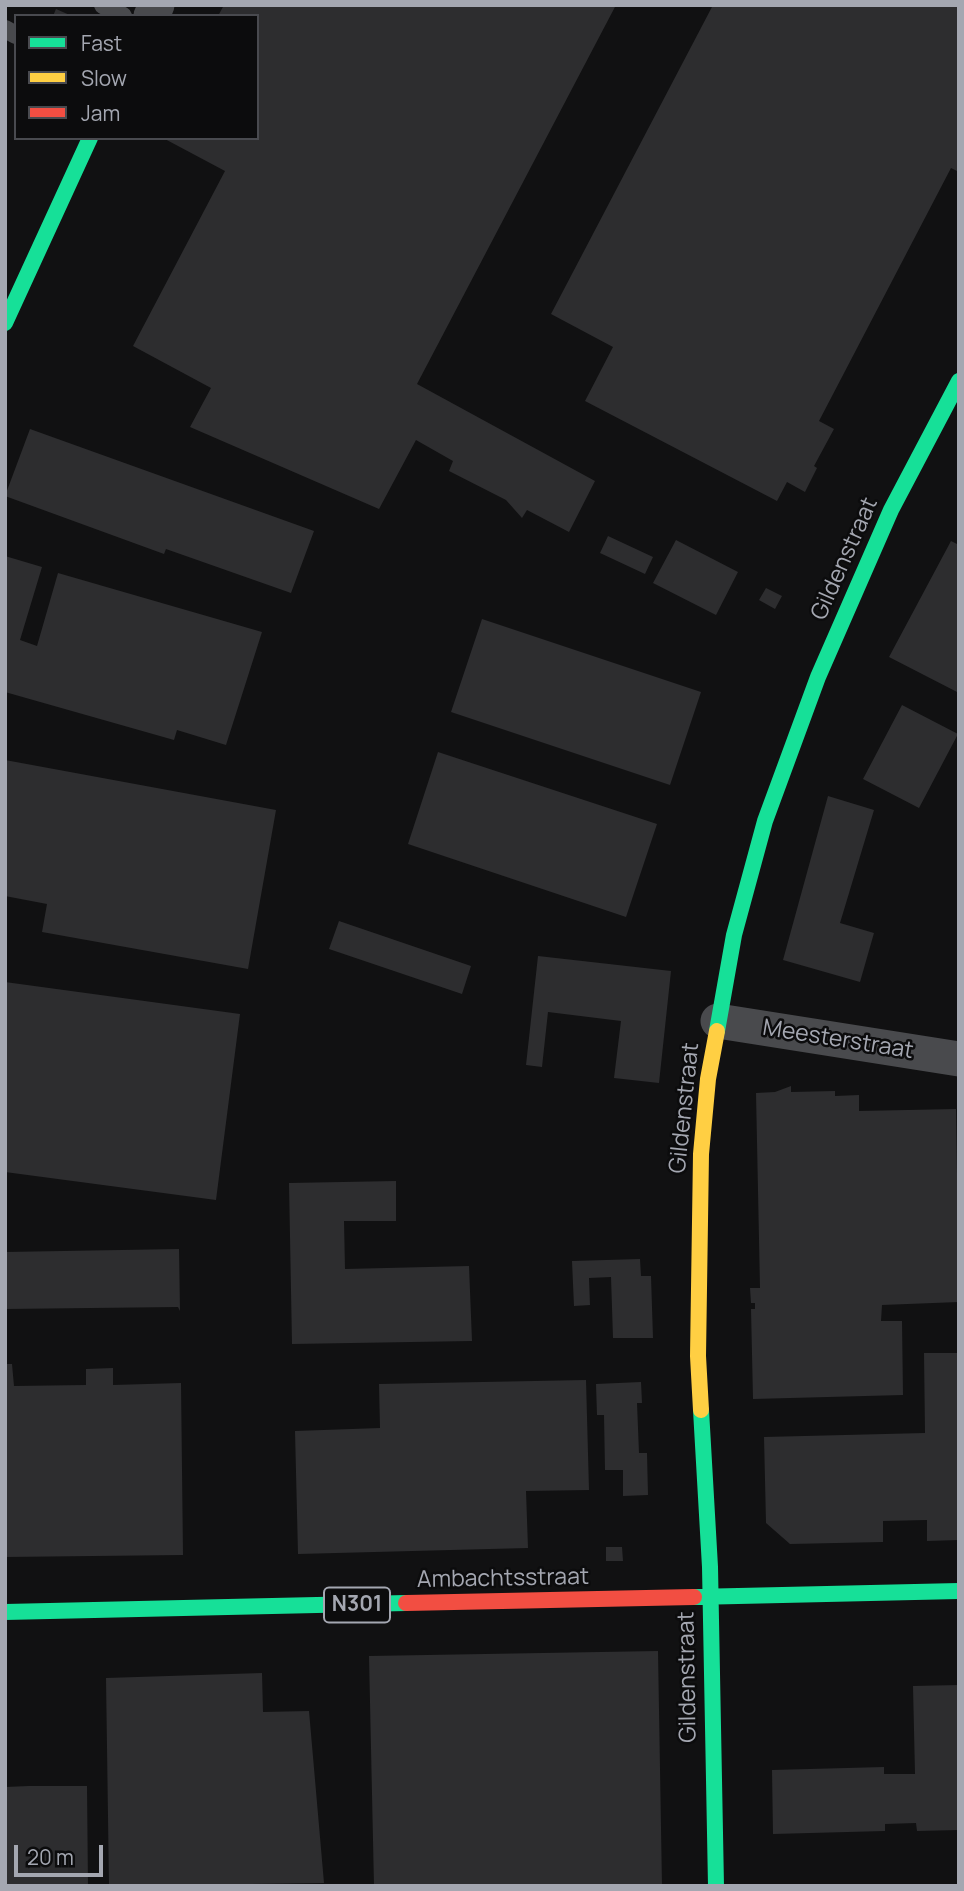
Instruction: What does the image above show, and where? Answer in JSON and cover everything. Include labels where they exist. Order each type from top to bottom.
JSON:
[{"type":"street","points":[[5,323],[89,140]]},
{"type":"street","name":"Gildenstraat","points":[[716,1886],[708,1597],[710,1567],[698,1356],[701,1154],[708,1079],[734,935],[765,821],[818,677],[891,510],[959,381]]},
{"type":"street","name":"Meesterstraat","points":[[718,1021],[959,1059]]},
{"type":"street","name":"Ambachtsstraat","points":[[5,1612],[959,1591]]},
{"type":"lane","points":[[103,5],[119,14]]},
{"type":"building","points":[[224,5],[616,5],[417,384],[595,481],[569,532],[527,510],[522,518],[506,500],[449,471],[453,461],[416,440],[379,509],[190,427],[211,388],[133,346],[225,171],[167,140],[259,140],[259,14],[219,14]]},
{"type":"building","points":[[713,5],[959,5],[959,172],[951,168],[819,421],[834,429],[814,466],[817,468],[805,492],[787,482],[777,501],[585,401],[613,347],[551,314]]},
{"type":"building","points":[[56,9],[67,14],[54,14]]},
{"type":"building","points":[[30,429],[314,531],[291,593],[166,549],[164,554],[5,496]]},
{"type":"building","points":[[608,536],[653,557],[645,574],[600,553]]},
{"type":"building","points":[[676,540],[738,572],[716,615],[653,583]]},
{"type":"building","points":[[951,541],[959,545],[959,693],[889,657]]},
{"type":"building","points":[[5,556],[42,567],[20,640],[37,646],[58,573],[262,632],[226,745],[177,730],[174,740],[5,692]]},
{"type":"building","points":[[766,588],[782,596],[775,609],[759,600]]},
{"type":"building","points":[[482,619],[701,692],[670,785],[451,712]]},
{"type":"building","points":[[902,705],[958,734],[919,808],[863,779]]},
{"type":"building","points":[[438,752],[657,824],[626,917],[408,844]]},
{"type":"building","points":[[5,760],[276,810],[248,969],[42,932],[47,904],[5,896]]},
{"type":"building","points":[[828,796],[874,810],[840,923],[874,933],[860,982],[783,960]]},
{"type":"building","points":[[339,921],[471,966],[462,994],[329,949]]},
{"type":"building","points":[[538,956],[671,971],[659,1083],[614,1078],[621,1021],[548,1012],[542,1067],[526,1065]]},
{"type":"building","points":[[5,982],[240,1014],[216,1200],[5,1172]]},
{"type":"building","points":[[791,1086],[791,1092],[835,1091],[835,1096],[859,1095],[859,1111],[956,1109],[959,1302],[882,1305],[881,1321],[902,1321],[903,1395],[753,1399],[751,1309],[755,1309],[755,1303],[751,1303],[750,1288],[760,1288],[756,1093],[775,1092]]},
{"type":"building","points":[[396,1181],[396,1221],[344,1221],[345,1269],[469,1266],[472,1341],[292,1344],[289,1183]]},
{"type":"building","points":[[179,1249],[180,1311],[178,1307],[5,1309],[5,1252]]},
{"type":"building","points":[[640,1259],[641,1276],[651,1276],[653,1338],[613,1338],[611,1277],[589,1278],[590,1305],[574,1306],[572,1261]]},
{"type":"building","points":[[924,1353],[959,1353],[959,1540],[927,1541],[927,1520],[883,1521],[883,1542],[790,1544],[766,1523],[764,1437],[925,1433]]},
{"type":"building","points":[[5,1364],[12,1364],[14,1386],[86,1385],[86,1369],[113,1368],[113,1385],[181,1383],[183,1555],[5,1557]]},
{"type":"building","points":[[586,1380],[589,1490],[526,1491],[528,1548],[298,1554],[295,1431],[380,1428],[379,1384]]},
{"type":"building","points":[[641,1382],[642,1403],[637,1403],[639,1453],[647,1453],[648,1495],[623,1496],[623,1470],[605,1470],[604,1415],[597,1415],[596,1384]]},
{"type":"building","points":[[606,1547],[622,1547],[623,1561],[606,1561]]},
{"type":"building","points":[[658,1651],[662,1886],[374,1886],[369,1656]]},
{"type":"building","points":[[262,1673],[263,1712],[309,1711],[324,1883],[109,1886],[106,1678]]},
{"type":"building","points":[[959,1685],[959,1830],[917,1831],[916,1823],[885,1824],[885,1831],[773,1834],[772,1770],[884,1767],[884,1774],[915,1774],[913,1686]]},
{"type":"building","points":[[87,1786],[88,1886],[5,1886],[5,1787]]},
{"type":"traffic: fast","points":[[5,323],[89,140]]},
{"type":"traffic: fast","points":[[717,1031],[734,935],[765,821],[818,677],[891,510],[959,381]]},
{"type":"traffic: fast","points":[[701,1410],[710,1567],[716,1886]]},
{"type":"traffic: fast","points":[[694,1597],[959,1591]]},
{"type":"traffic: fast","points":[[5,1612],[406,1603]]},
{"type":"traffic: slow","points":[[701,1410],[698,1356],[701,1154],[708,1079],[717,1031]]},
{"type":"traffic: jam","points":[[406,1603],[694,1597]]}]
